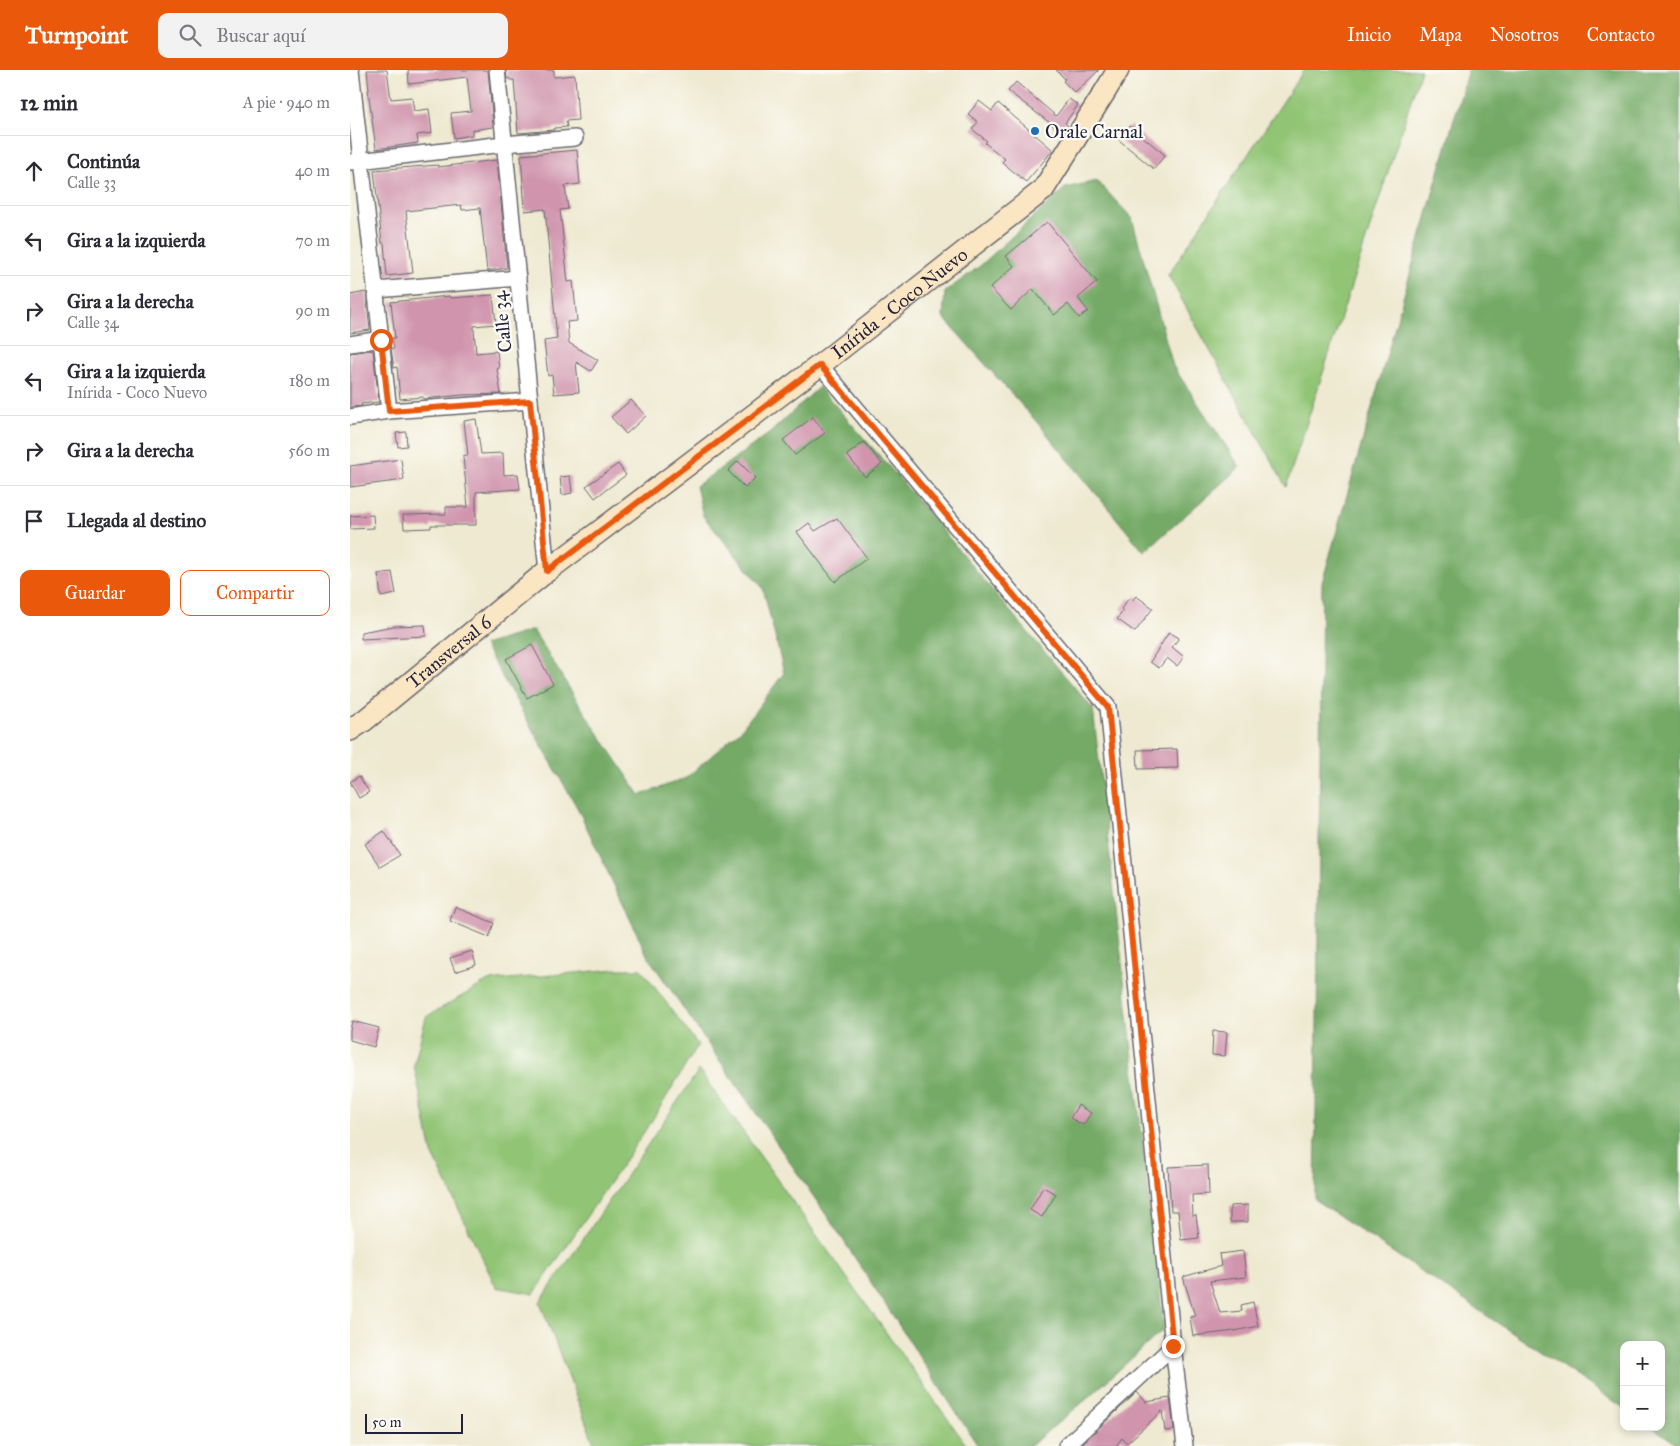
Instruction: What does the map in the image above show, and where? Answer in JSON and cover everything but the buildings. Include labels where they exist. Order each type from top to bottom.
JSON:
[{"type":"street","points":[[351,70],[356,161],[376,290],[389,411]]},
{"type":"street","name":"Calle 34","points":[[497,70],[547,571]]},
{"type":"street","name":"Inírida - Coco Nuevo","points":[[547,571],[820,365],[1043,190],[1118,70]]},
{"type":"street","points":[[356,161],[575,138]]},
{"type":"street","points":[[376,290],[518,278]]},
{"type":"street","points":[[350,344],[381,340]]},
{"type":"street","points":[[820,365],[1108,707],[1173,1346],[1185,1446]]},
{"type":"street","points":[[350,417],[389,411],[530,401]]},
{"type":"street","name":"Transversal 6","points":[[350,730],[365,720],[547,571]]},
{"type":"street","points":[[1066,1446],[1173,1346]]},
{"type":"green space","points":[[1304,70],[1421,70],[1286,487],[1168,275]]},
{"type":"green space","points":[[1468,70],[1680,70],[1680,1446],[1658,1431],[1665,1431],[1665,1341],[1620,1341],[1620,1405],[1315,1200],[1322,583]]},
{"type":"green space","points":[[1097,181],[1132,218],[1173,366],[1240,467],[1144,552],[1042,428],[943,317],[945,292],[980,266],[1065,188]]},
{"type":"green space","points":[[819,387],[900,479],[1093,709],[1164,1329],[1088,1398],[1030,1446],[978,1446],[836,1229],[648,957],[578,809],[484,645],[533,630],[581,707],[640,795],[686,778],[741,730],[784,673],[763,588],[703,516],[696,486],[770,433]]},
{"type":"green space","points":[[616,969],[641,969],[698,1045],[653,1119],[534,1294],[496,1287],[432,1153],[414,1065],[426,1017],[488,981]]},
{"type":"green space","points":[[699,1070],[967,1446],[595,1446],[540,1302]]},
{"type":"place","name":"Orale Carnal","points":[[1035,131]]},
{"type":"route","points":[[381,340],[389,411],[530,401],[547,571],[820,365],[1108,707],[1173,1346]]}]
